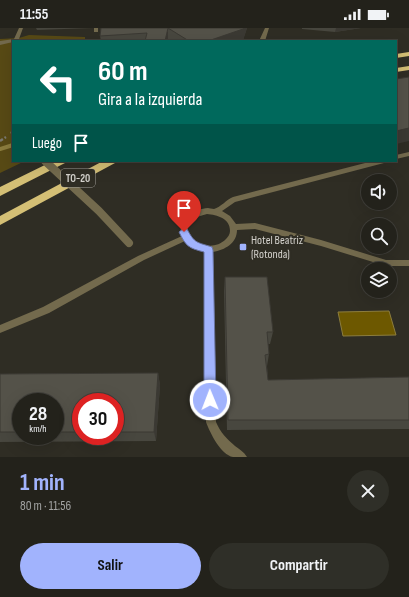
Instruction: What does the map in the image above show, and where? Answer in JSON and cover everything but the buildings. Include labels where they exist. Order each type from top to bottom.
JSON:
[{"type":"highway","points":[[397,56],[409,54]]},
{"type":"highway","points":[[397,70],[409,68]]},
{"type":"highway","name":"TO-20","points":[[0,192],[59,162]]},
{"type":"highway","name":"TO-20","points":[[0,221],[109,162]]},
{"type":"highway","points":[[0,229],[45,196]]},
{"type":"street","points":[[16,40],[20,28]]},
{"type":"street","points":[[262,40],[267,28]]},
{"type":"street","points":[[0,43],[12,41]]},
{"type":"street","points":[[397,157],[409,154]]},
{"type":"street","points":[[46,162],[99,211],[129,243]]},
{"type":"street","points":[[215,212],[227,218],[234,227],[232,239],[226,245],[208,250],[194,246],[185,238],[184,226],[188,220],[200,213],[215,212],[233,200],[378,162]]},
{"type":"street","points":[[234,227],[255,226],[321,243],[386,263],[409,263]]},
{"type":"street","points":[[0,329],[46,310],[141,258],[185,238]]},
{"type":"street","points":[[208,250],[211,422],[215,433],[221,442],[241,457]]},
{"type":"shaded area","points":[[29,35],[85,37],[85,40],[12,40],[12,162],[23,162],[0,173],[0,39],[19,38]]},
{"type":"shaded area","points":[[389,311],[396,335],[343,336],[338,312]]},
{"type":"waterway","points":[[0,149],[12,145]]},
{"type":"place","name":"Hotel Beatriz (Rotonda)","points":[[243,247]]},
{"type":"route","points":[[184,232],[185,238],[194,246],[208,250],[210,400]]}]
